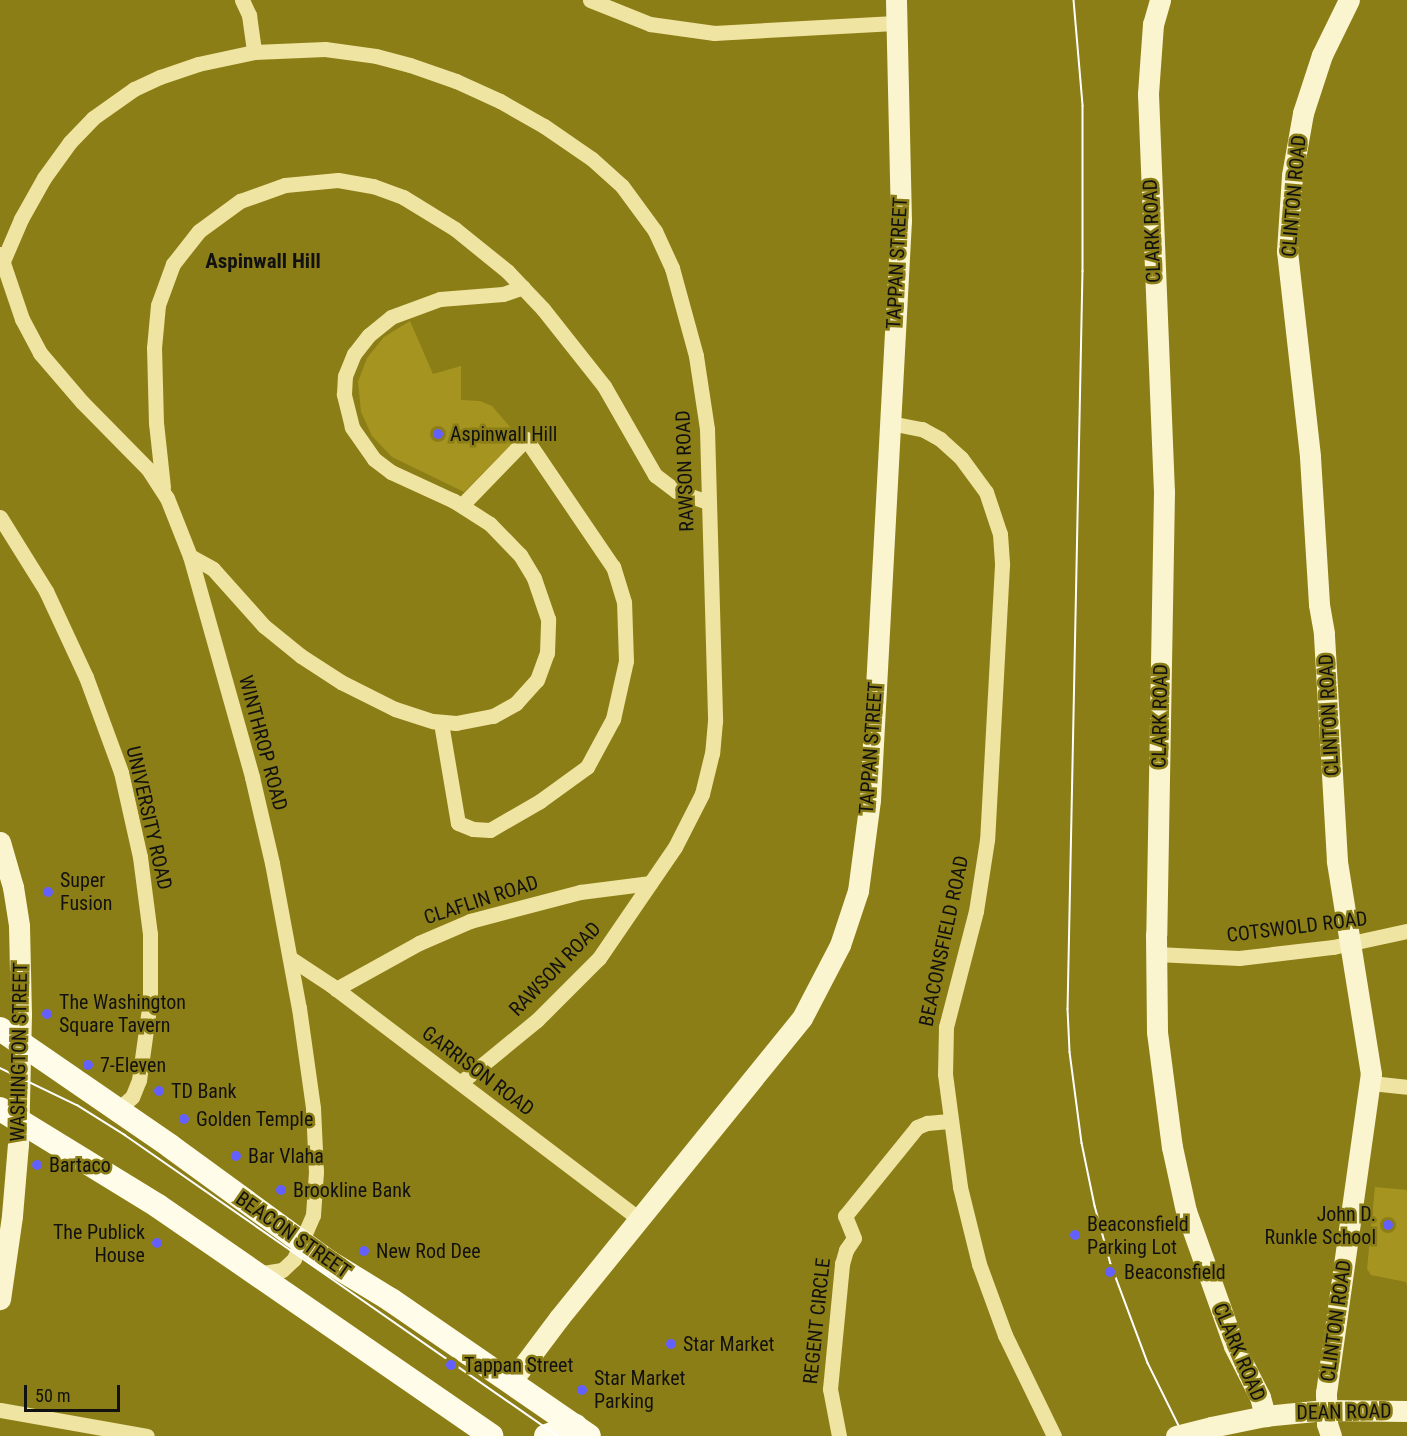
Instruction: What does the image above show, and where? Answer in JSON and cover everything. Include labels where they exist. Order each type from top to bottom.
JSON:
[{"type":"main road","name":"BEACON STREET","points":[[0,1029],[302,1243],[391,1300],[582,1431]]},
{"type":"main road","points":[[9,1114],[119,1181],[258,1274],[491,1436]]},
{"type":"main road","points":[[546,1436],[582,1431]]},
{"type":"street","points":[[242,0],[249,15],[254,52]]},
{"type":"street","points":[[590,0],[650,24],[714,33],[895,23]]},
{"type":"street","name":"TAPPAN STREET","points":[[511,1382],[639,1219],[802,1018],[829,968],[850,918],[858,891],[870,800],[901,221],[896,0]]},
{"type":"street","name":"CLARK ROAD","points":[[1160,0],[1153,24],[1148,94],[1164,492],[1156,954],[1157,1032],[1172,1147],[1186,1211],[1230,1335],[1260,1397],[1265,1416]]},
{"type":"street","name":"CLINTON ROAD","points":[[1331,1436],[1325,1410],[1371,1083],[1369,1059],[1348,945],[1336,846],[1324,633],[1319,604],[1308,436],[1287,251],[1292,175],[1300,124],[1322,55],[1349,0]]},
{"type":"street","name":"RAWSON ROAD","points":[[1,258],[44,178],[70,142],[93,118],[134,89],[160,77],[198,64],[254,52],[334,50],[382,57],[430,71],[471,87],[522,113],[582,152],[614,178],[655,231],[671,264],[684,306],[706,418],[715,721],[712,753],[695,809],[675,847],[617,935],[590,967],[537,1020],[460,1083]]},
{"type":"street","points":[[164,491],[153,381],[159,305],[169,272],[183,249],[205,226],[234,204],[269,189],[314,180],[346,180],[373,186],[403,197],[455,229],[523,287],[604,386],[655,475],[675,491],[708,502]]},
{"type":"street","name":"WINTHROP ROAD","points":[[1,258],[28,334],[47,362],[82,402],[148,469],[164,491],[190,556],[252,777],[290,958],[308,1069],[316,1172],[316,1203],[294,1260],[286,1268],[276,1272],[258,1274]]},
{"type":"street","points":[[190,556],[213,569],[270,632],[326,673],[402,712],[441,723],[481,720],[511,707],[537,680],[548,645],[547,612],[531,571],[502,536],[462,505],[391,472],[365,449],[352,428],[345,406],[344,386],[347,370],[364,340],[398,314],[440,299],[508,293],[523,287]]},
{"type":"street","name":"BEACONSFIELD ROAD","points":[[890,423],[909,424],[929,433],[951,447],[968,465],[982,484],[994,511],[1002,549],[985,852],[972,927],[945,1035],[950,1121],[960,1187],[979,1264],[1005,1335],[1054,1436]]},
{"type":"street","points":[[441,723],[458,823],[473,830],[495,828],[583,772],[593,759],[613,719],[626,661],[624,602],[613,567],[526,439],[462,505]]},
{"type":"street","name":"UNIVERSITY ROAD","points":[[0,516],[46,591],[86,677],[121,772],[140,857],[150,934],[150,1000],[140,1080],[132,1097],[117,1110]]},
{"type":"street","name":"WASHINGTON STREET","points":[[0,842],[13,887],[19,926],[21,1043],[9,1114],[12,1216],[0,1299]]},
{"type":"street","name":"CLAFLIN ROAD","points":[[336,989],[414,946],[470,921],[580,892],[650,883]]},
{"type":"street","name":"COTSWOLD ROAD","points":[[1156,954],[1239,958],[1348,945],[1407,931]]},
{"type":"street","name":"GARRISON ROAD","points":[[290,958],[336,989],[639,1219]]},
{"type":"street","points":[[1371,1083],[1407,1087]]},
{"type":"street","name":"REGENT CIRCLE","points":[[839,1436],[830,1389],[842,1264],[847,1248],[854,1238],[845,1216],[917,1127],[927,1123],[950,1121]]},
{"type":"street","points":[[0,1410],[147,1436]]},
{"type":"street","name":"DEAN ROAD","points":[[1176,1436],[1265,1416],[1325,1410],[1407,1411]]},
{"type":"shaded area","points":[[410,321],[433,374],[461,366],[461,400],[480,401],[492,406],[518,438],[464,492],[392,457],[372,436],[361,412],[358,382],[367,358],[384,337]]},
{"type":"shaded area","name":"John D. Runkle School","points":[[1375,1187],[1407,1190],[1407,1286],[1406,1282],[1371,1275],[1367,1269]]},
{"type":"tram line","points":[[1074,0],[1083,106],[1083,271],[1068,1009],[1070,1052],[1082,1143],[1095,1206],[1111,1264],[1148,1363],[1184,1436]]},
{"type":"tram line","points":[[0,1068],[77,1105],[125,1135],[558,1436]]},
{"type":"place","name":"Aspinwall Hill","points":[[438,434]]},
{"type":"place","name":"Super Fusion","points":[[48,892]]},
{"type":"place","name":"The Washington Square Tavern","points":[[47,1014]]},
{"type":"place","name":"7-Eleven","points":[[88,1065]]},
{"type":"place","name":"TD Bank","points":[[159,1091]]},
{"type":"place","name":"Golden Temple","points":[[184,1119]]},
{"type":"place","name":"Bar Vlaha","points":[[236,1156]]},
{"type":"place","name":"Bartaco","points":[[37,1165]]},
{"type":"place","name":"Brookline Bank","points":[[281,1190]]},
{"type":"place","name":"John D. Runkle School","points":[[1388,1225]]},
{"type":"place","name":"Beaconsfield Parking Lot","points":[[1075,1235]]},
{"type":"place","name":"The Publick House","points":[[157,1243]]},
{"type":"place","name":"New Rod Dee","points":[[364,1251]]},
{"type":"place","name":"Beaconsfield","points":[[1110,1272]]},
{"type":"place","name":"Star Market","points":[[671,1344]]},
{"type":"place","name":"Tappan Street","points":[[451,1365]]},
{"type":"place","name":"Star Market Parking","points":[[582,1390]]},
{"type":"district","name":"Aspinwall Hill","points":[[263,261]]}]
